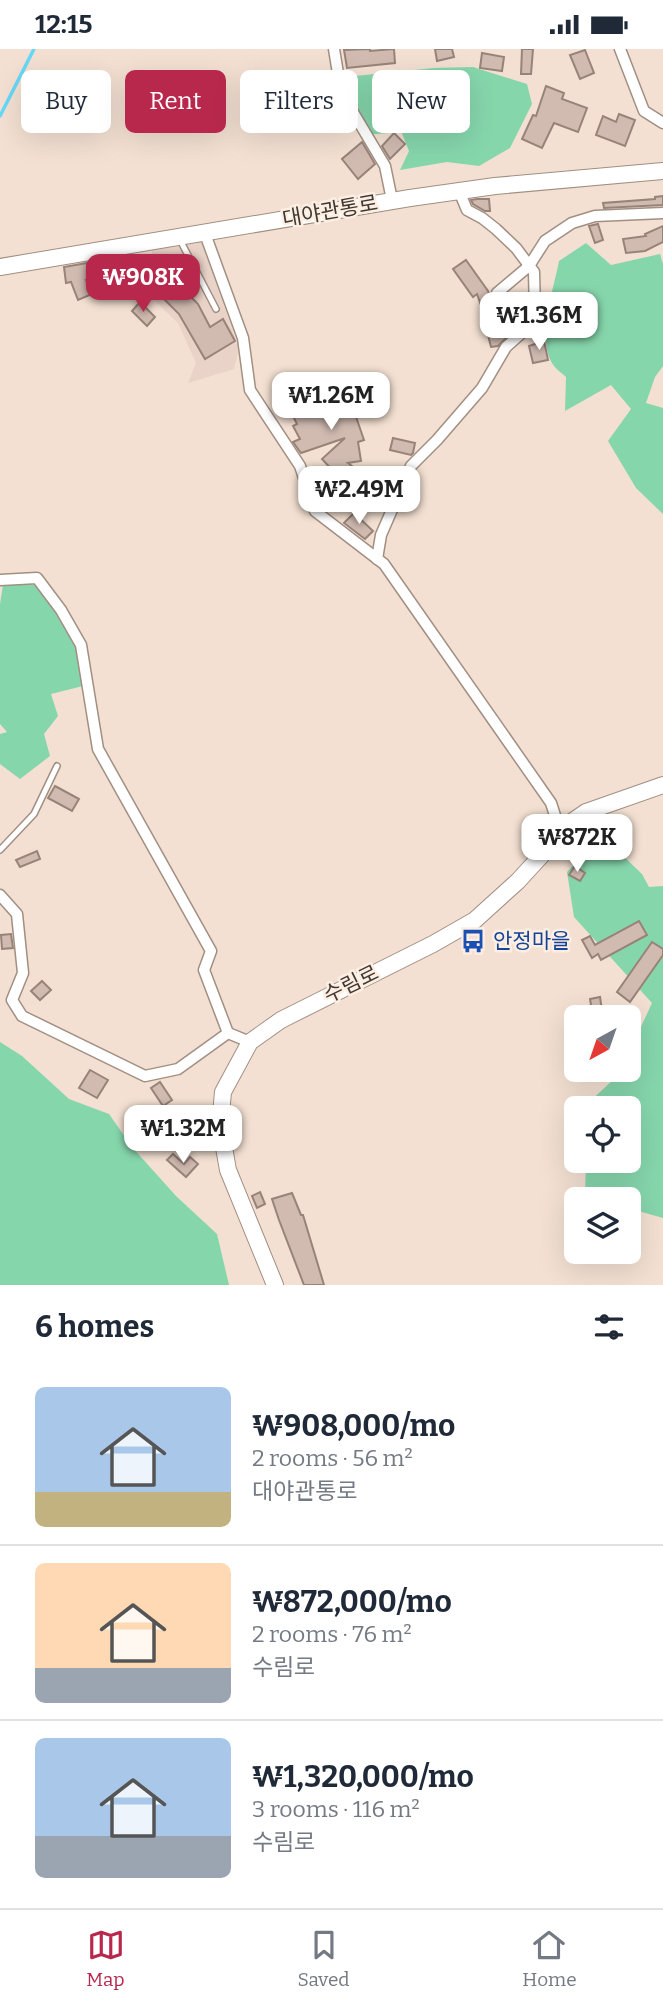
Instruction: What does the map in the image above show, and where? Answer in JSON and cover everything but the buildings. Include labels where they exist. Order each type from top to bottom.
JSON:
[{"type":"main road","name":"대야관통로","points":[[0,267],[391,200],[663,171]]},
{"type":"main road","name":"수림로","points":[[275,1285],[228,1170],[220,1125],[223,1092],[250,1042],[281,1020],[475,920],[518,881],[573,821],[586,812],[663,785]]},
{"type":"street","points":[[334,49],[341,92],[385,166],[391,200]]},
{"type":"street","points":[[620,49],[644,111],[663,123]]},
{"type":"street","points":[[377,559],[381,535],[411,466],[482,387],[506,347],[525,330],[536,313],[534,272],[496,229],[467,210],[459,191]]},
{"type":"street","points":[[497,293],[529,266],[545,241],[572,223],[594,216],[663,213]]},
{"type":"street","points":[[204,231],[243,338],[250,390],[300,466],[315,511],[384,564],[551,803],[561,834]]},
{"type":"street","points":[[0,580],[37,578],[61,610],[81,645],[98,749],[211,951],[204,970],[228,1033],[250,1042]]},
{"type":"street","points":[[0,895],[17,914],[23,973],[12,1000],[22,1016],[145,1076],[178,1069],[228,1033]]},
{"type":"lane","points":[[178,235],[216,309]]},
{"type":"lane","points":[[0,850],[34,814],[57,766]]},
{"type":"shaded area","points":[[200,239],[239,348],[234,369],[188,383],[196,363],[178,323],[150,296],[152,249]]},
{"type":"green space","points":[[473,67],[527,84],[532,104],[510,148],[479,166],[447,162],[400,170],[409,151],[402,133],[470,133],[470,70],[414,70]]},
{"type":"green space","points":[[372,74],[372,133],[385,133],[368,134],[358,131],[358,76]]},
{"type":"green space","points":[[586,243],[611,265],[660,254],[663,264],[663,366],[655,377],[646,403],[663,408],[663,514],[636,488],[608,441],[631,409],[611,385],[565,411],[566,377],[554,366],[549,355],[546,329],[559,261]]},
{"type":"green space","points":[[3,584],[39,586],[75,643],[83,686],[51,694],[58,716],[44,734],[50,756],[20,779],[0,764],[0,734],[7,732],[0,724],[0,604]]},
{"type":"green space","points":[[601,835],[642,874],[649,887],[663,886],[663,1218],[641,1212],[641,1187],[585,1187],[586,1173],[641,1173],[641,1096],[596,1096],[611,1082],[641,1082],[641,1027],[652,1003],[574,917],[567,872]]},
{"type":"green space","points":[[0,1042],[22,1056],[69,1099],[109,1114],[132,1147],[176,1196],[217,1234],[229,1285],[0,1285]]},
{"type":"waterway","points":[[0,116],[34,49]]},
{"type":"place","name":"안정마을","points":[[473,941]]}]
